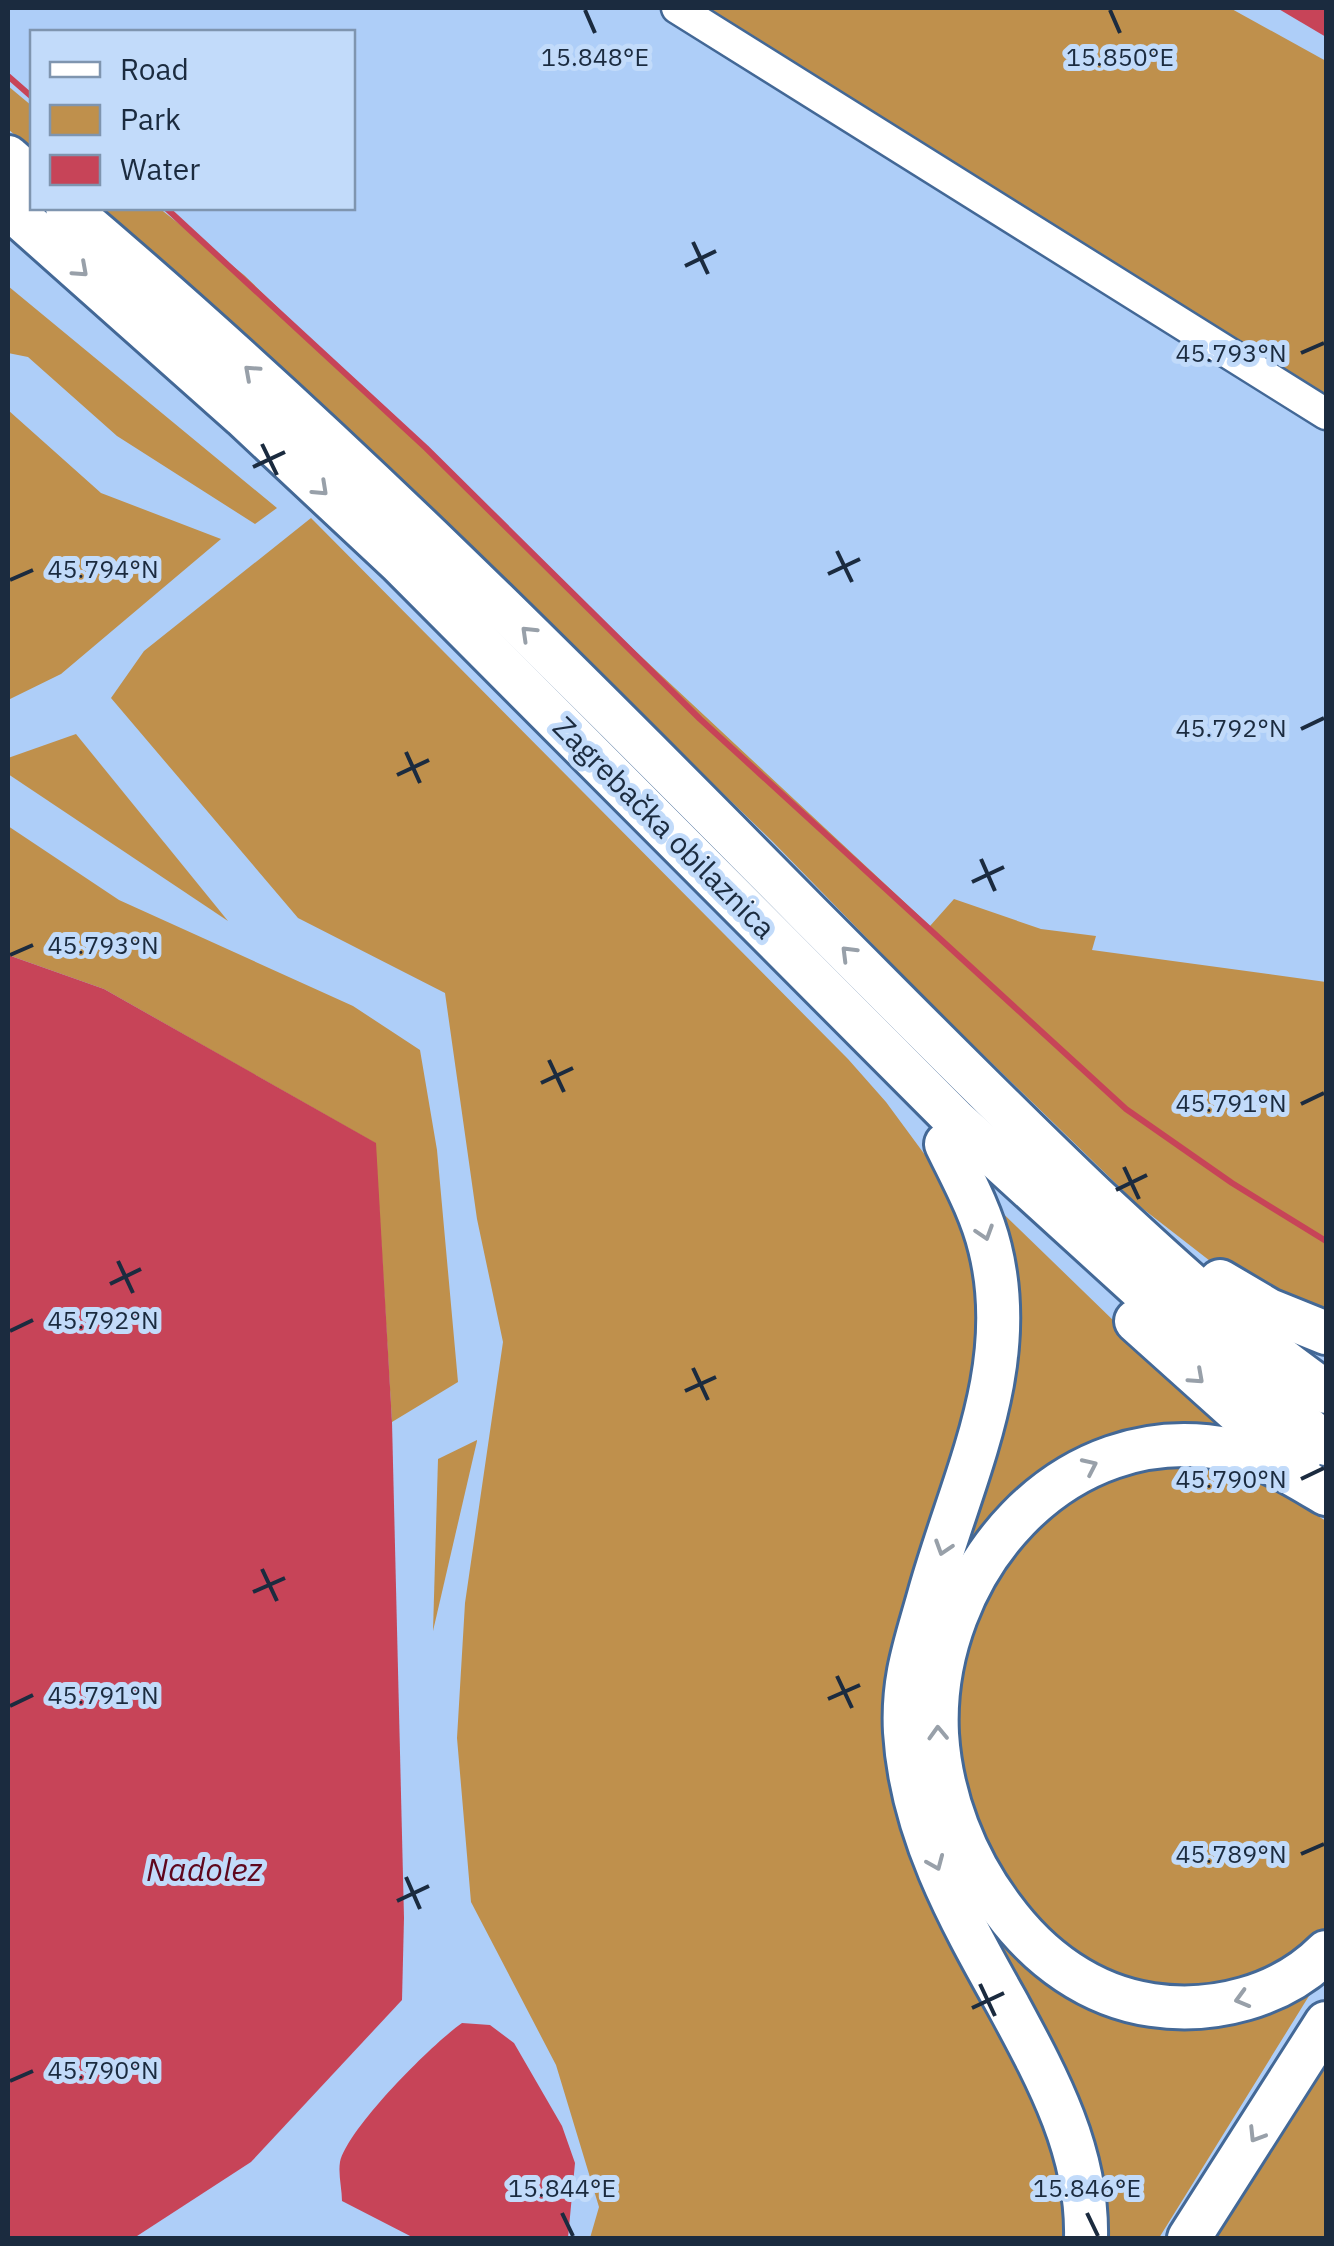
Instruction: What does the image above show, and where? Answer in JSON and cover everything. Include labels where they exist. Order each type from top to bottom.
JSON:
[{"type":"highway","points":[[8,157],[30,176]]},
{"type":"highway","name":"Zagrebačka obilaznica","points":[[8,206],[400,563],[956,1121],[1147,1295],[1326,1444]]},
{"type":"highway","name":"Zagrebačka obilaznica","points":[[69,210],[438,546],[598,701],[916,1022],[1170,1267],[1326,1392]]},
{"type":"highway","points":[[789,950],[811,994],[946,1144],[1200,1380],[1326,1481]]},
{"type":"highway","points":[[916,1022],[1227,1286],[1268,1310],[1326,1334]]},
{"type":"highway","points":[[946,1144],[990,1246],[998,1292],[999,1342],[982,1434],[941,1554],[905,1680],[909,1773],[916,1810],[940,1873],[1067,2124],[1086,2210],[1086,2238]]},
{"type":"highway","points":[[1326,1494],[1265,1460],[1202,1446],[1145,1447],[1082,1469],[1029,1506],[988,1556],[971,1584],[955,1619],[946,1653],[938,1694],[937,1732],[950,1806],[972,1861],[1012,1921],[1038,1950],[1068,1974],[1136,2003],[1176,2008],[1217,2006],[1253,1997],[1303,1970],[1326,1952]]},
{"type":"highway","points":[[1189,2238],[1326,2023]]},
{"type":"lane","points":[[677,8],[1326,414]]},
{"type":"green space","points":[[697,8],[1230,8],[1326,61],[1326,402]]},
{"type":"green space","points":[[8,86],[30,104],[30,148],[8,129]]},
{"type":"green space","points":[[102,210],[162,210],[244,275],[601,619],[930,926],[954,899],[1041,929],[1096,936],[1092,950],[1326,982],[1326,1323],[1232,1278],[1138,1205],[933,1006],[773,842],[214,305]]},
{"type":"green space","points":[[8,286],[277,508],[255,524],[117,436],[28,357],[8,353]]},
{"type":"green space","points":[[8,410],[101,493],[221,539],[61,674],[8,700]]},
{"type":"green space","points":[[311,518],[848,1059],[928,1159],[955,1211],[973,1269],[979,1332],[972,1405],[894,1663],[1060,2151],[1072,2238],[590,2238],[599,2207],[556,2065],[471,1902],[457,1738],[465,1603],[503,1342],[477,1219],[445,993],[298,918],[111,698],[144,651]]},
{"type":"green space","points":[[76,734],[228,921],[8,774],[8,758]]},
{"type":"green space","points":[[8,826],[119,900],[353,1006],[420,1050],[437,1150],[458,1382],[392,1422],[375,1143],[104,989],[8,955]]},
{"type":"green space","points":[[981,1192],[1150,1356],[1265,1451],[1210,1436],[996,1523],[926,1668],[1000,1435]]},
{"type":"green space","points":[[477,1441],[433,1631],[438,1459]]},
{"type":"green space","points":[[1145,1467],[1217,1467],[1279,1492],[1326,1521],[1326,1930],[1287,1964],[1213,1991],[1124,1984],[1037,1929],[970,1822],[953,1717],[966,1642],[1006,1559],[1064,1500]]},
{"type":"green space","points":[[947,1845],[1074,1994],[1317,1983],[1159,2238],[1102,2238]]},
{"type":"green space","points":[[1326,2059],[1326,2238],[1210,2238]]},
{"type":"water","points":[[1277,8],[1326,8],[1326,37]]},
{"type":"water","name":"Nadolez","points":[[8,955],[104,989],[376,1143],[392,1422],[404,1918],[402,2000],[251,2162],[134,2238],[8,2238]]},
{"type":"water","points":[[462,2023],[490,2025],[514,2043],[562,2126],[575,2163],[568,2238],[414,2238],[342,2201],[340,2162],[358,2129],[412,2067]]},
{"type":"waterway","points":[[8,76],[30,95]]},
{"type":"waterway","points":[[168,210],[426,448],[700,719],[1126,1109],[1232,1183],[1326,1241]]}]
